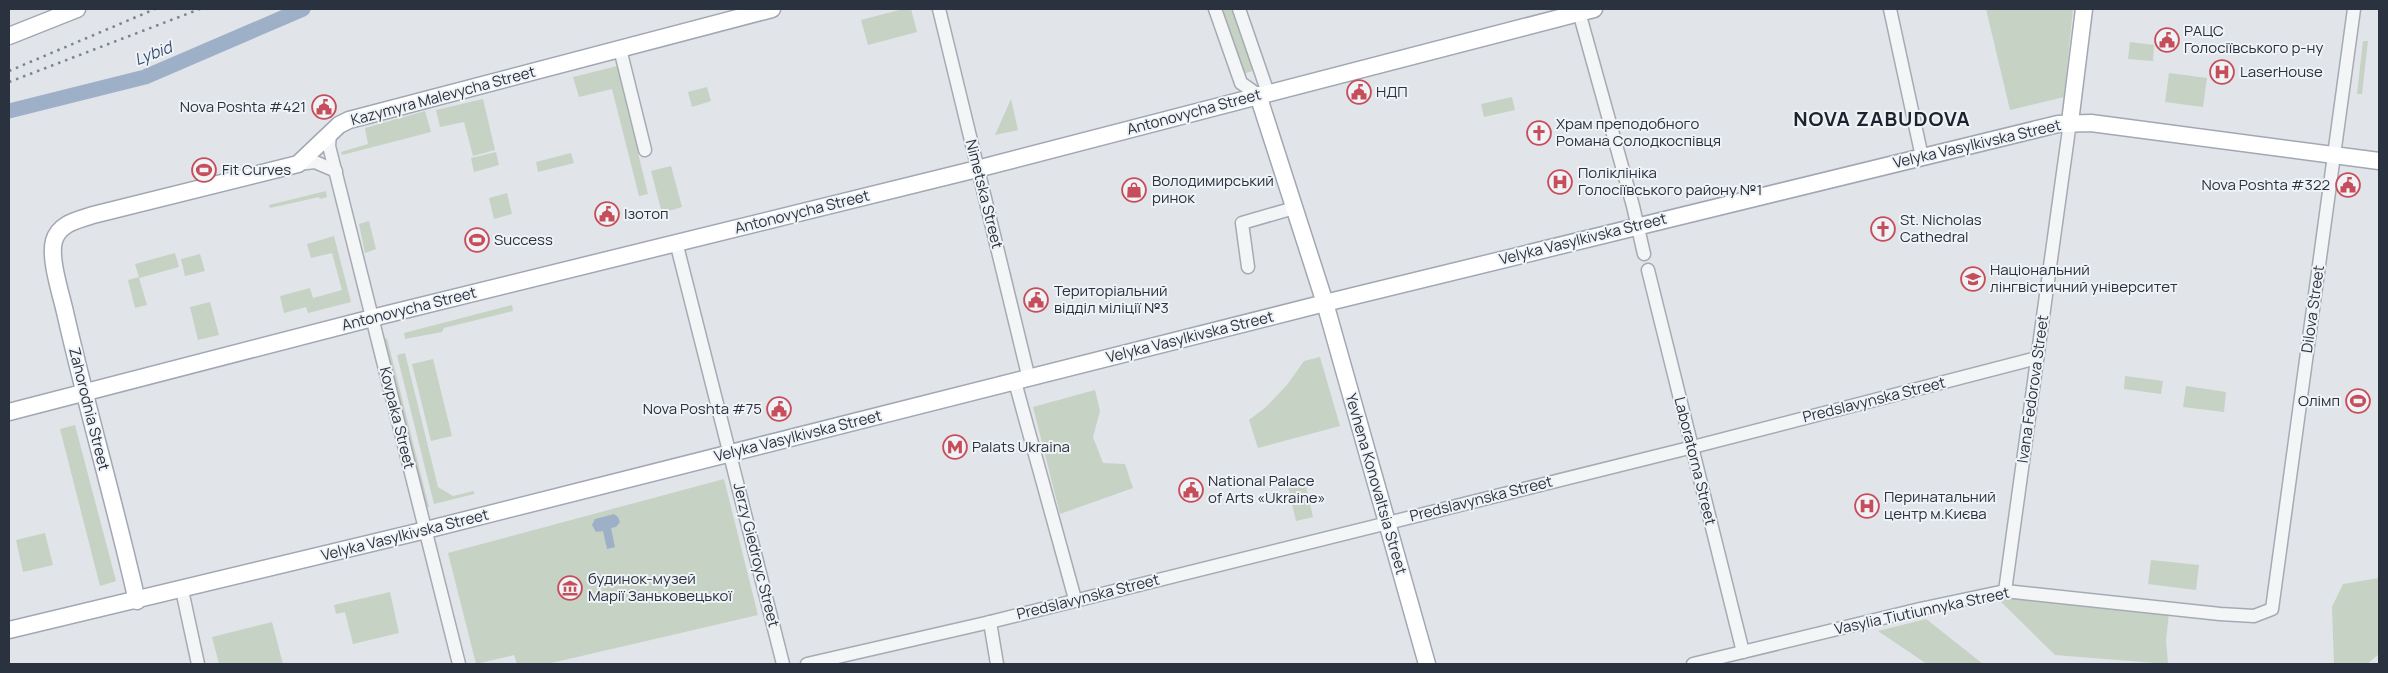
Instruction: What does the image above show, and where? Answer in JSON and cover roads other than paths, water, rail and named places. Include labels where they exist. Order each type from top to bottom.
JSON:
[{"type":"main road","points":[[9,36],[51,14],[77,9]]},
{"type":"main road","name":"Kazymyra Malevycha Street","points":[[70,222],[298,164],[338,125],[349,120],[620,48],[731,14],[772,9]]},
{"type":"main road","name":"Ivana Fedorova Street","points":[[2070,122],[2084,9]]},
{"type":"main road","name":"Antonovycha Street","points":[[9,412],[372,318],[977,169],[1587,11]]},
{"type":"main road","name":"Yevhena Konovaltsia Street","points":[[1263,94],[1294,208],[1325,303],[1427,664]]},
{"type":"main road","name":"Velyka Vasylkivska Street","points":[[9,630],[426,530],[1325,303],[2070,122],[2091,123],[2379,161]]},
{"type":"main road","name":"Zahorodnia Street","points":[[70,222],[58,232],[53,248],[62,300],[136,601]]},
{"type":"street","name":"Nimetska Street","points":[[939,9],[977,169],[1022,380],[1075,600]]},
{"type":"street","points":[[1215,9],[1241,84],[1263,94]]},
{"type":"street","points":[[1239,9],[1263,94]]},
{"type":"street","points":[[1890,9],[1922,157]]},
{"type":"street","name":"Dilova Street","points":[[2272,609],[2354,9]]},
{"type":"street","points":[[1587,11],[1644,254]]},
{"type":"street","points":[[620,48],[645,150]]},
{"type":"street","name":"Ivana Fedorova Street","points":[[2005,591],[2070,122]]},
{"type":"street","name":"Kovpaka Street","points":[[330,133],[329,146],[459,664]]},
{"type":"street","points":[[298,164],[315,162],[336,171]]},
{"type":"street","points":[[1248,267],[1242,222],[1294,208]]},
{"type":"street","name":"Jerzy Giedroyc Street","points":[[676,242],[731,452],[783,664]]},
{"type":"street","name":"Laboratorna Street","points":[[1648,270],[1743,652]]},
{"type":"street","name":"Predslavynska Street","points":[[807,664],[990,622],[1691,447],[2037,358]]},
{"type":"street","points":[[182,590],[198,664]]},
{"type":"street","name":"Vasylia Tiutiunnyka Street","points":[[1695,664],[1917,609],[2005,591],[2220,614],[2254,616],[2272,609]]},
{"type":"street","points":[[990,622],[997,664]]},
{"type":"water","points":[[614,514],[620,522],[616,527],[611,528],[615,547],[607,549],[603,531],[596,532],[592,525],[595,519]]},
{"type":"waterway","name":"Lybid","points":[[9,111],[145,77],[303,9]]},
{"type":"railway","points":[[9,71],[155,9]]},
{"type":"railway","points":[[9,82],[200,9]]},
{"type":"place","name":"РАЦС Голосіївського р-ну","points":[[2167,40]]},
{"type":"place","name":"LaserHouse","points":[[2222,72]]},
{"type":"place","name":"НДП","points":[[1359,92]]},
{"type":"place","name":"Nova Poshta #421","points":[[324,107]]},
{"type":"place","name":"Храм преподобного Романа Солодкоспівця","points":[[1539,133]]},
{"type":"place","name":"Fit Curves","points":[[204,170]]},
{"type":"place","name":"Поліклініка Голосіївського району №1","points":[[1560,182]]},
{"type":"place","name":"Nova Poshta #322","points":[[2348,185]]},
{"type":"place","name":"Володимирський ринок","points":[[1134,190]]},
{"type":"place","name":"Ізотоп","points":[[607,214]]},
{"type":"place","name":"St. Nicholas Cathedral","points":[[1883,229]]},
{"type":"place","name":"Success","points":[[477,240]]},
{"type":"place","name":"Національний лінгвістичний університет","points":[[1973,279]]},
{"type":"place","name":"Територіальний відділ міліції №3","points":[[1036,300]]},
{"type":"place","name":"Олімп","points":[[2358,401]]},
{"type":"place","name":"Nova Poshta #75","points":[[779,409]]},
{"type":"place","name":"Palats Ukraina","points":[[955,447]]},
{"type":"place","name":"National Palace of Arts «Ukraine»","points":[[1191,490]]},
{"type":"place","name":"Перинатальний центр м.Києва","points":[[1867,506]]},
{"type":"place","name":"будинок-музей Марії Заньковецької","points":[[570,588]]},
{"type":"district","name":"NOVA ZABUDOVA","points":[[1882,119]]}]
